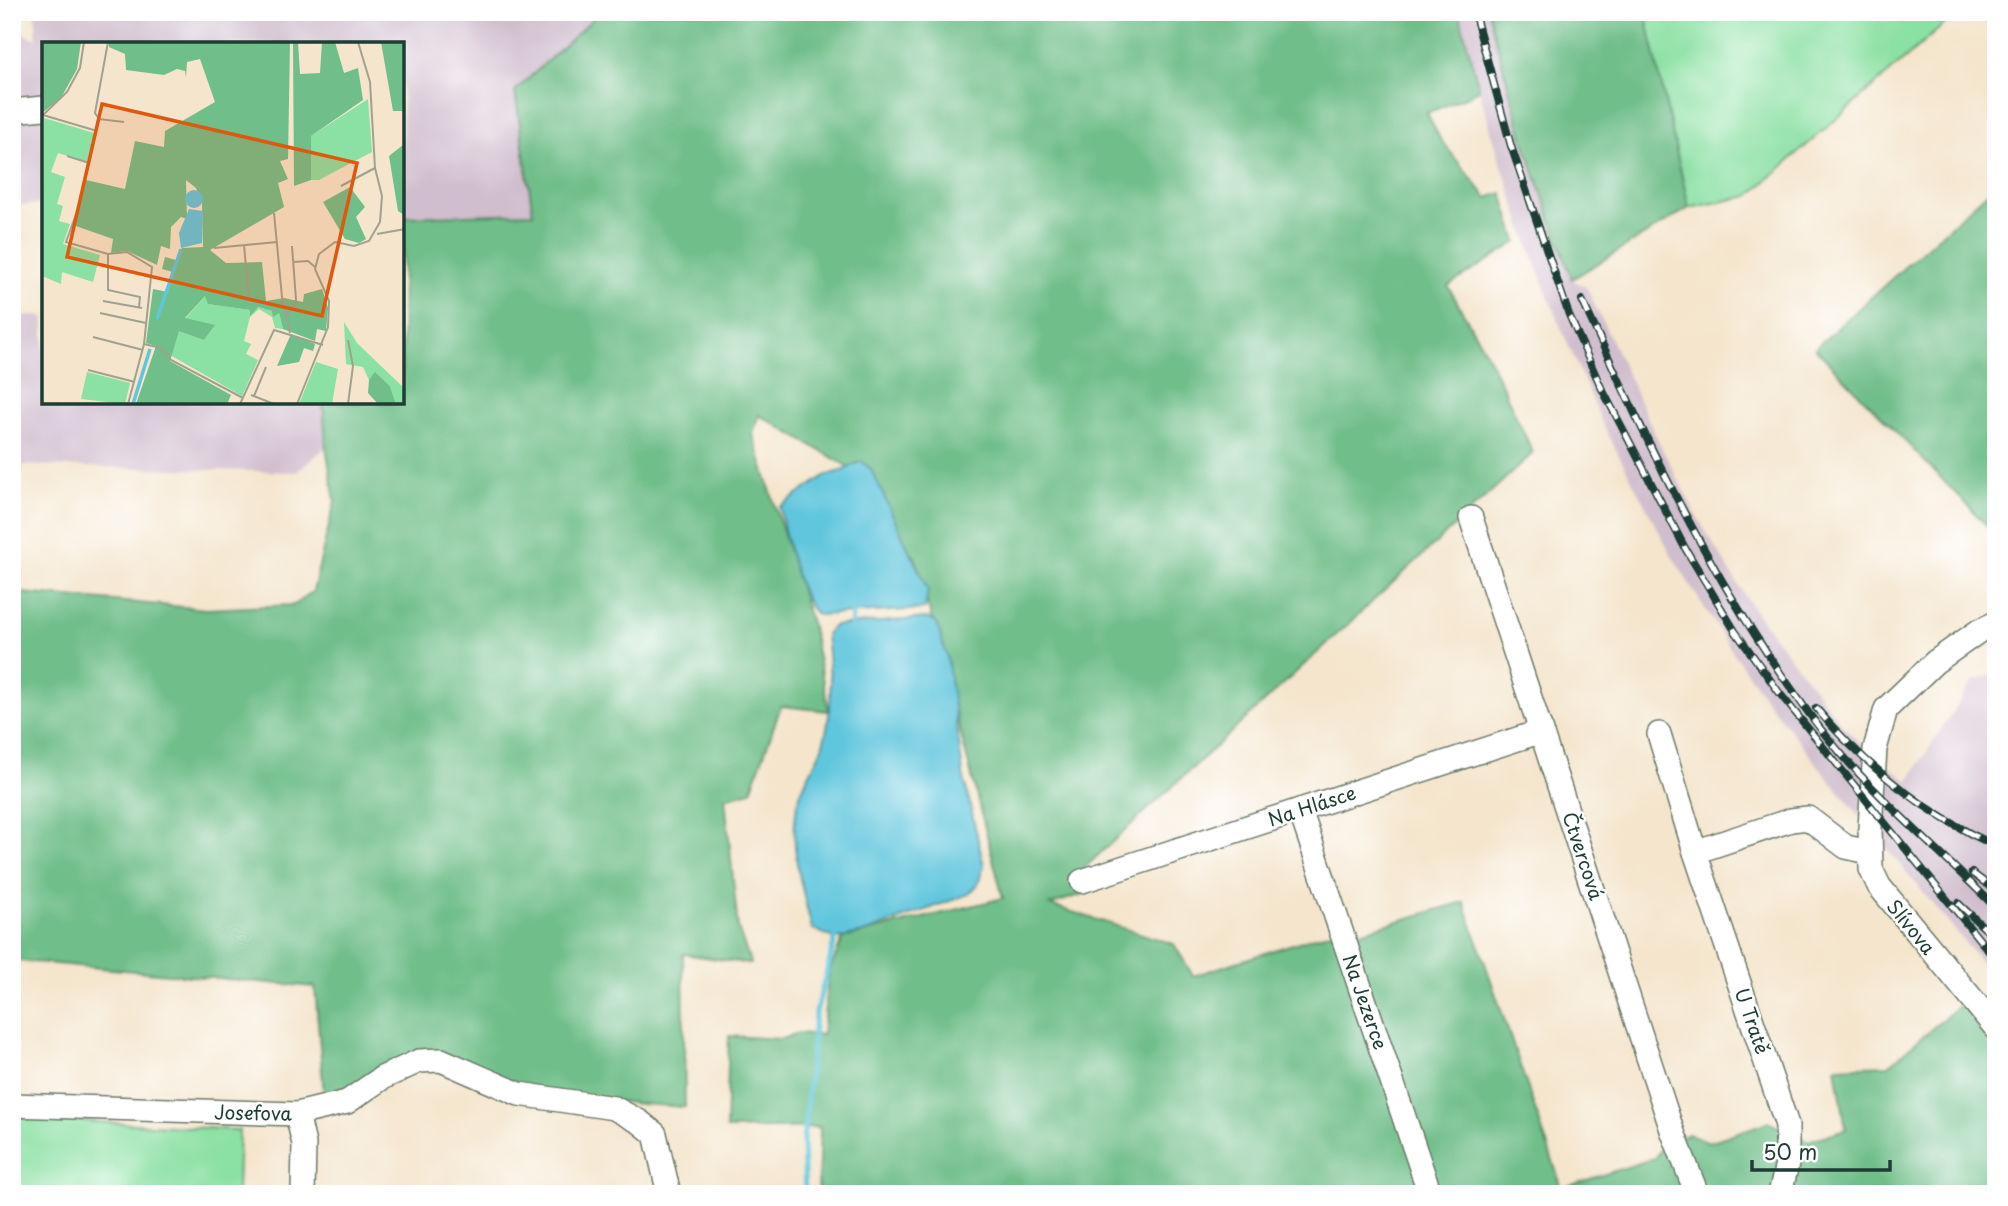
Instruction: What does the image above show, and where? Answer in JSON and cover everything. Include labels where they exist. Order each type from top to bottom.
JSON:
[{"type":"street","points":[[12,111],[42,107]]},
{"type":"street","name":"Čtvercová","points":[[1471,518],[1672,1130],[1698,1194]]},
{"type":"street","name":"Slívova","points":[[1996,623],[1979,631],[1935,662],[1885,709],[1875,749],[1869,852],[1871,869],[1879,886],[1996,1028]]},
{"type":"street","name":"Na Hlásce","points":[[1082,881],[1542,731]]},
{"type":"street","name":"U Tratě","points":[[1659,734],[1695,852],[1787,1125],[1787,1164],[1780,1194]]},
{"type":"street","name":"Na Jezerce","points":[[1300,810],[1430,1194]]},
{"type":"street","points":[[1695,852],[1791,820],[1808,818],[1846,847],[1869,852]]},
{"type":"street","name":"Josefova","points":[[12,1105],[297,1114],[347,1102],[382,1078],[419,1061],[441,1060],[519,1094],[614,1108],[640,1122],[655,1134],[669,1194]]},
{"type":"street","points":[[297,1114],[304,1144],[303,1194]]},
{"type":"shaded area","points":[[35,12],[600,12],[515,91],[533,214],[404,217],[404,42],[42,42],[42,204],[19,205],[21,175],[17,118],[12,107],[12,29],[37,39]]},
{"type":"shaded area","points":[[1459,12],[1488,12],[1524,142],[1571,279],[1587,288],[1661,447],[1699,520],[1753,609],[1844,727],[1868,751],[1908,781],[1973,681],[1996,674],[1996,980],[1769,704],[1672,556],[1605,429],[1558,321],[1497,151]]},
{"type":"shaded area","points":[[12,315],[42,316],[42,404],[323,404],[326,447],[297,472],[12,465]]},
{"type":"green space","points":[[600,12],[1459,12],[1479,89],[1427,113],[1440,139],[1487,198],[1502,193],[1517,242],[1448,286],[1492,364],[1533,453],[1081,871],[1082,881],[1089,892],[1050,905],[1174,944],[1193,976],[1330,932],[1357,933],[1464,902],[1562,1188],[1655,1158],[1665,1141],[1689,1134],[1709,1142],[1768,1122],[1808,1141],[1846,1129],[1836,1067],[1889,1065],[1961,1004],[1996,1052],[1996,1194],[818,1194],[820,1127],[726,1129],[729,1036],[782,1039],[798,1033],[822,1035],[829,972],[843,938],[1003,898],[916,559],[845,465],[759,415],[753,434],[811,623],[829,711],[781,706],[751,791],[725,798],[738,929],[751,964],[683,954],[685,1107],[524,1090],[434,1052],[349,1088],[324,1095],[315,987],[12,960],[12,804],[16,766],[12,753],[12,592],[206,609],[294,605],[313,591],[335,501],[326,447],[323,404],[404,404],[404,217],[533,213],[515,91]]},
{"type":"green space","points":[[1488,12],[1645,12],[1689,208],[1572,279],[1524,142]]},
{"type":"green space","points":[[1645,12],[1958,12],[1749,196],[1689,208]]},
{"type":"green space","points":[[1991,189],[1996,193],[1996,535],[1815,348]]},
{"type":"green space","points":[[12,1117],[239,1130],[237,1194],[12,1194]]},
{"type":"water","points":[[861,461],[871,469],[928,590],[925,609],[818,615],[805,596],[793,566],[780,507],[825,476]]},
{"type":"water","points":[[926,618],[936,622],[947,656],[963,774],[984,866],[978,884],[969,894],[863,933],[837,939],[812,929],[798,871],[795,841],[798,803],[822,747],[829,719],[826,634],[833,626]]},
{"type":"waterway","points":[[851,629],[852,614]]},
{"type":"waterway","points":[[805,1194],[803,1143],[815,1016],[837,932]]},
{"type":"railway","points":[[1474,12],[1511,146],[1569,315],[1601,387],[1685,548],[1735,631],[1781,695],[1996,960]]},
{"type":"railway","points":[[1582,300],[1673,492],[1724,584],[1781,674],[1847,761],[1996,908]]},
{"type":"railway","points":[[1816,708],[1855,749],[1898,787],[1970,834],[1996,846]]},
{"type":"railway","points":[[1972,873],[1996,891]]},
{"type":"railway","points":[[1958,903],[1996,939]]}]
